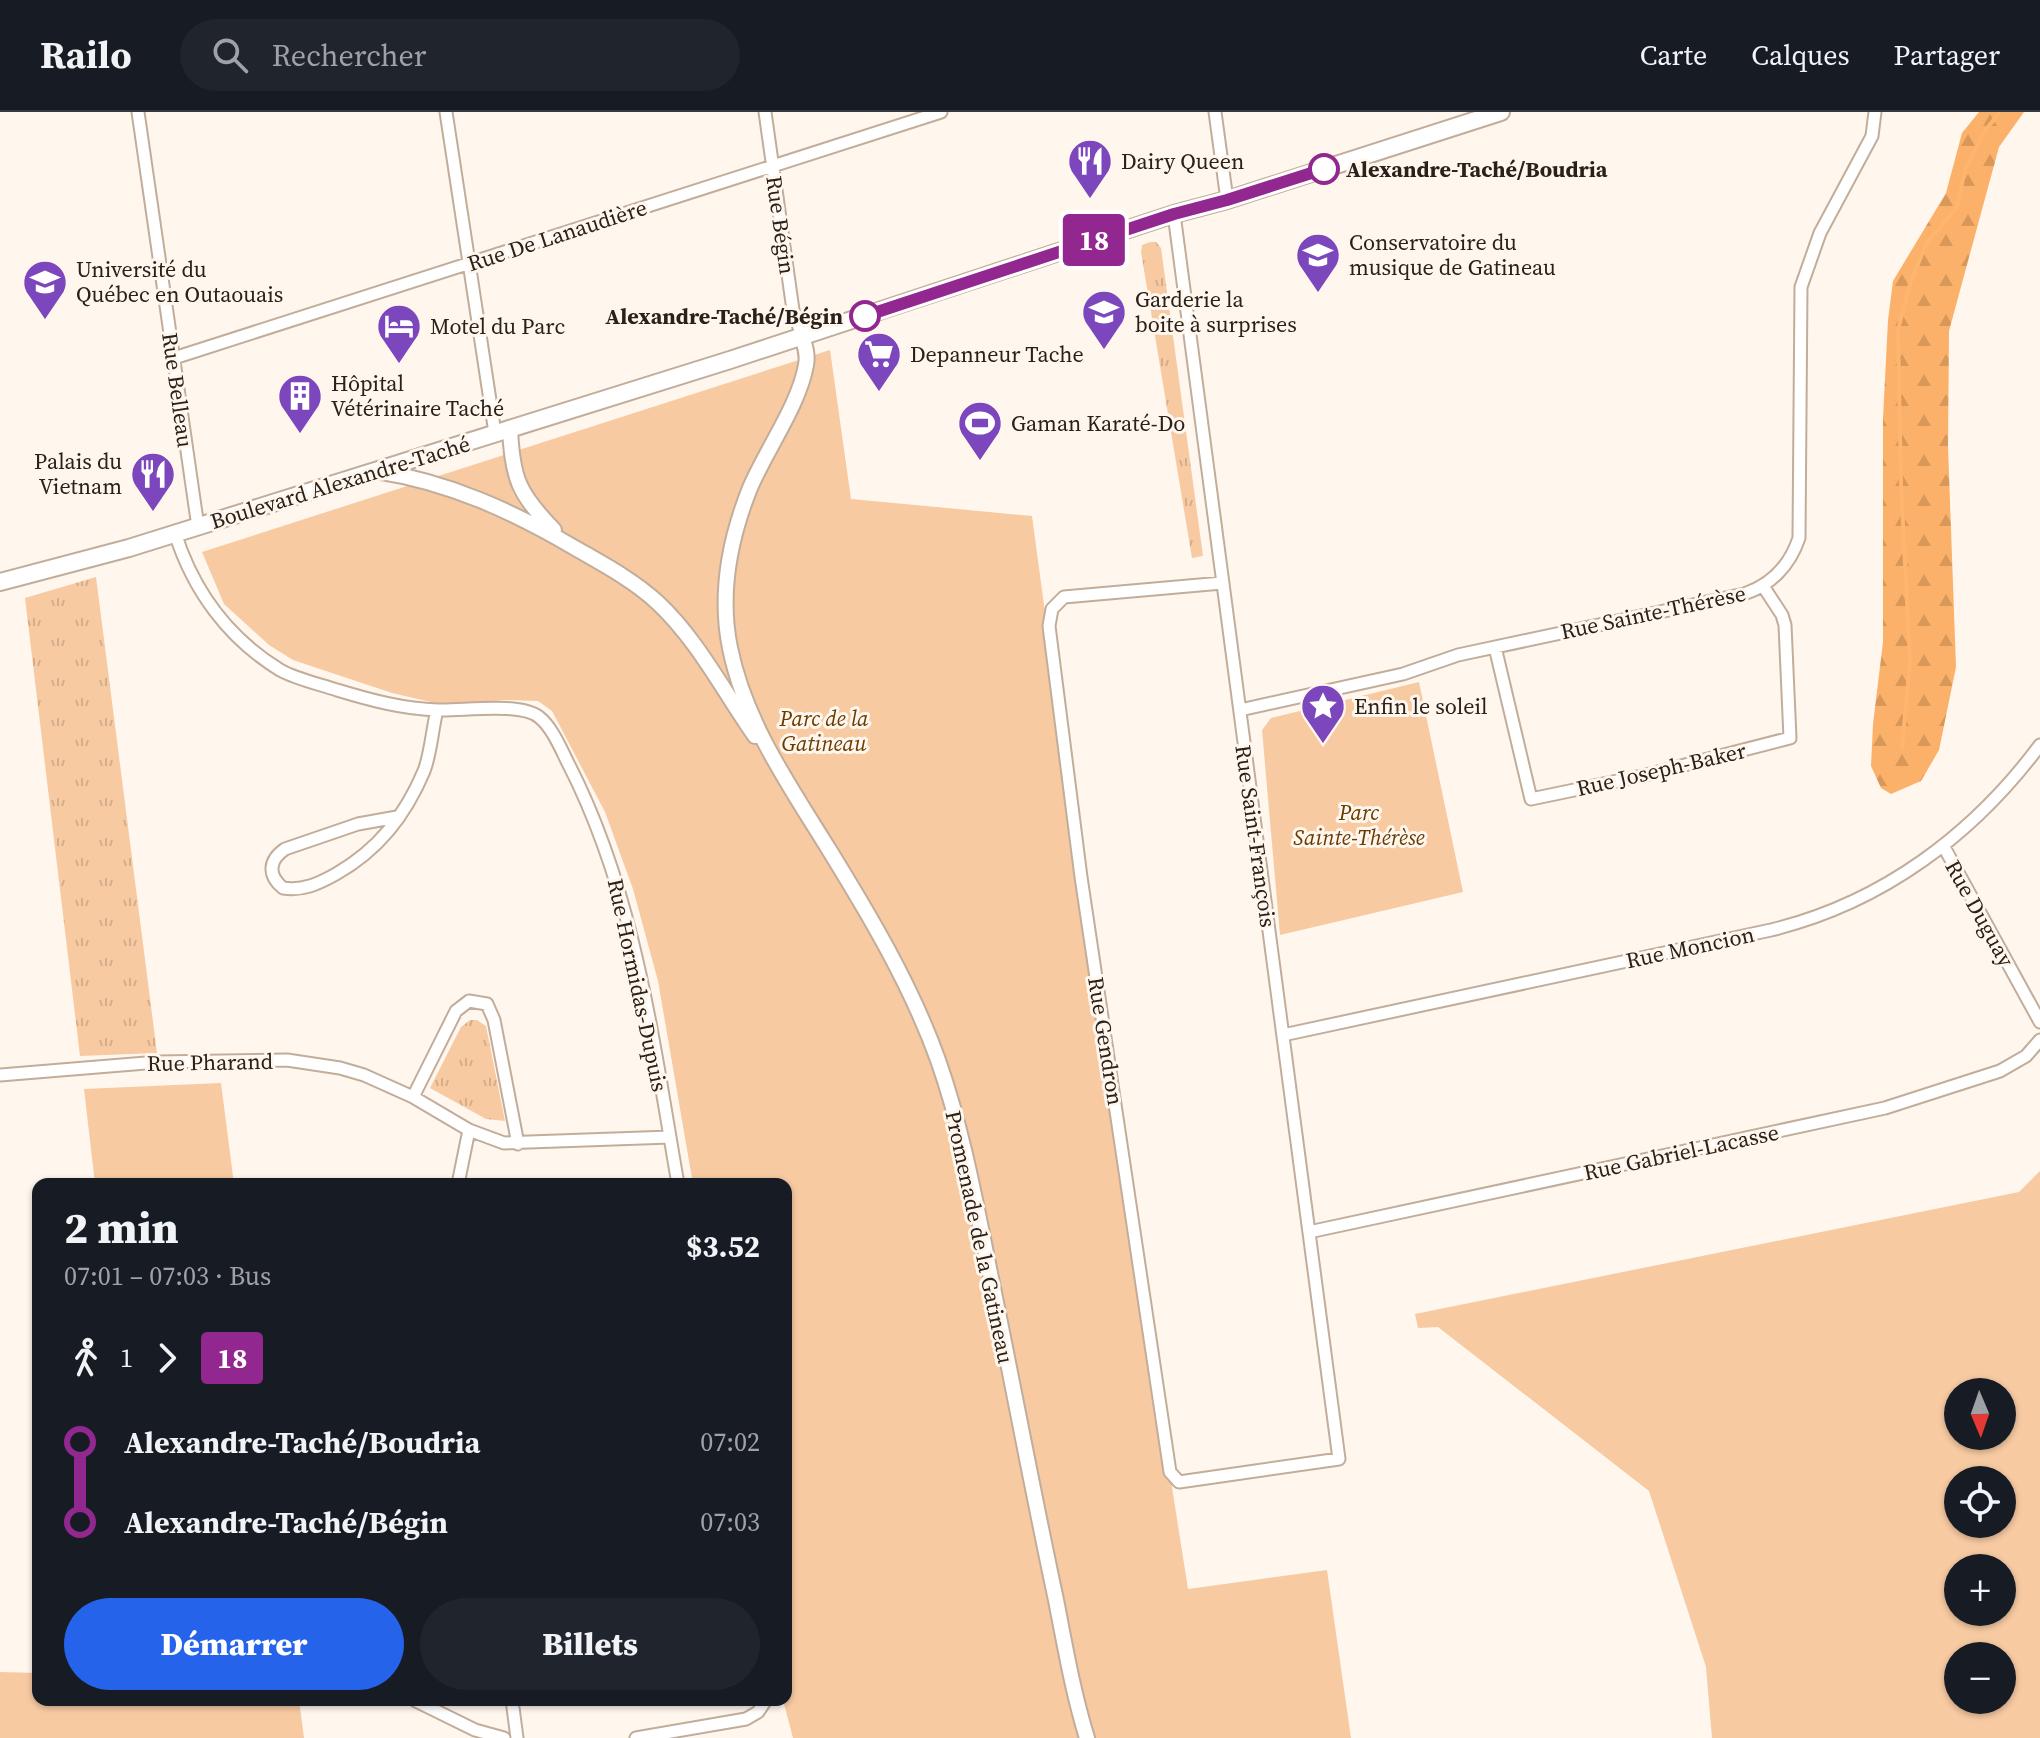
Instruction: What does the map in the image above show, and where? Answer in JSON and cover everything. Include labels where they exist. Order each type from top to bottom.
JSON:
[{"type":"main road","name":"Boulevard Alexandre-Taché","points":[[0,582],[198,527],[1501,112]]},
{"type":"street","name":"Rue Belleau","points":[[138,112],[198,527]]},
{"type":"street","points":[[446,112],[468,264],[502,431]]},
{"type":"street","name":"Rue Bégin","points":[[765,112],[793,310],[802,336]]},
{"type":"street","name":"Rue De Lanaudière","points":[[174,358],[941,112]]},
{"type":"street","points":[[1215,112],[1227,200]]},
{"type":"street","name":"Rue Sainte-Thérèse","points":[[1240,710],[1403,674],[1446,658],[1744,594],[1763,586],[1788,560],[1799,538],[1801,287],[1820,233],[1872,136],[1875,112]]},
{"type":"street","name":"Rue Saint-François","points":[[1174,214],[1339,1459]]},
{"type":"street","name":"Promenade de la Gatineau","points":[[802,336],[807,362],[781,429],[752,483],[730,557],[726,600],[730,649],[740,684],[768,751],[890,953],[923,1023],[945,1084],[964,1152],[1026,1460],[1087,1738]]},
{"type":"street","name":"Promenade de la Gatineau","points":[[502,431],[529,504],[567,543]]},
{"type":"street","name":"Promenade de la Gatineau","points":[[376,471],[423,479],[507,511],[628,580],[664,610],[685,635],[779,770]]},
{"type":"street","name":"Rue Hormidas-Dupuis","points":[[175,533],[192,577],[209,605],[238,637],[281,670],[359,697],[405,708],[524,709],[540,717],[562,752],[596,823],[619,888],[633,943],[677,1178]]},
{"type":"street","name":"Rue Gendron","points":[[1222,583],[1064,597],[1052,609],[1049,626],[1081,877],[1170,1472],[1179,1482],[1339,1459]]},
{"type":"street","name":"Rue Joseph-Baker","points":[[1495,647],[1531,799],[1646,775],[1790,738],[1785,625],[1763,586]]},
{"type":"street","points":[[397,817],[358,824],[285,849],[272,864],[276,882],[283,888],[307,888],[326,880],[373,849],[397,817],[425,769],[437,710]]},
{"type":"street","name":"Rue Moncion","points":[[1283,1035],[1796,924],[1879,889],[1944,847],[2001,793],[2040,745]]},
{"type":"street","name":"Rue Duguay","points":[[1944,847],[2040,1022]]},
{"type":"street","points":[[413,1097],[456,1011],[469,1001],[487,1004],[494,1020],[518,1144]]},
{"type":"street","name":"Rue Gabriel-Lacasse","points":[[1309,1232],[1885,1108],[2000,1071],[2026,1056],[2040,1040]]},
{"type":"street","name":"Rue Pharand","points":[[0,1075],[143,1063],[287,1060],[340,1068],[413,1097],[492,1140],[518,1144],[670,1137]]},
{"type":"street","points":[[459,1178],[469,1130]]},
{"type":"street","points":[[426,1706],[475,1730],[504,1738]]},
{"type":"street","points":[[513,1706],[517,1738]]},
{"type":"street","points":[[636,1738],[746,1719],[763,1706]]},
{"type":"green space","points":[[1979,112],[2024,112],[1999,147],[1949,331],[1948,446],[1956,667],[1939,750],[1921,781],[1891,794],[1881,788],[1871,766],[1883,642],[1883,418],[1893,281],[1946,193],[1962,133]]},
{"type":"green space","points":[[1156,242],[1161,248],[1203,556],[1192,558],[1141,252],[1142,245]]},
{"type":"green space","name":"Parc de la Gatineau","points":[[830,350],[851,499],[1032,516],[1108,1080],[1188,1589],[1327,1570],[1351,1738],[793,1738],[785,1706],[792,1706],[792,1178],[692,1178],[658,981],[633,889],[605,812],[552,711],[538,701],[444,705],[392,693],[293,660],[269,645],[224,604],[202,552]]},
{"type":"green space","points":[[96,577],[157,1053],[80,1056],[25,598]]},
{"type":"green space","name":"Parc Sainte-Thérèse","points":[[1419,682],[1463,892],[1280,935],[1262,730],[1271,718]]},
{"type":"green space","points":[[470,1020],[477,1020],[486,1026],[505,1121],[486,1119],[430,1088],[461,1027]]},
{"type":"green space","points":[[221,1083],[233,1178],[94,1178],[84,1089]]},
{"type":"green space","points":[[2040,1171],[2040,1738],[1712,1738],[1706,1667],[1649,1491],[1438,1327],[1418,1328],[1415,1314],[2019,1192]]},
{"type":"green space","points":[[0,1672],[32,1673],[32,1706],[300,1706],[304,1738],[0,1738]]},
{"type":"waterway","points":[[1902,748],[1910,661],[1901,484],[1898,330],[1909,287],[1926,244],[1957,207],[1965,170],[1984,132],[2000,112]]},
{"type":"bus line","name":"18","points":[[865,316],[1174,214],[1324,169]]},
{"type":"place","name":"Alexandre-Taché/Boudria","points":[[1324,169]]},
{"type":"place","name":"Dairy Queen","points":[[1090,200]]},
{"type":"place","name":"Conservatoire du musique de Gatineau","points":[[1318,294]]},
{"type":"place","name":"Alexandre-Taché/Bégin","points":[[865,316]]},
{"type":"place","name":"Université du Québec en Outaouais","points":[[45,321]]},
{"type":"place","name":"Garderie la boite à surprises","points":[[1104,351]]},
{"type":"place","name":"Motel du Parc","points":[[399,365]]},
{"type":"place","name":"Depanneur Tache","points":[[879,393]]},
{"type":"place","name":"Hôpital Vétérinaire Taché","points":[[300,435]]},
{"type":"place","name":"Gaman Karaté-Do","points":[[980,462]]},
{"type":"place","name":"Palais du Vietnam","points":[[153,513]]},
{"type":"place","name":"Enfin le soleil","points":[[1323,745]]}]
